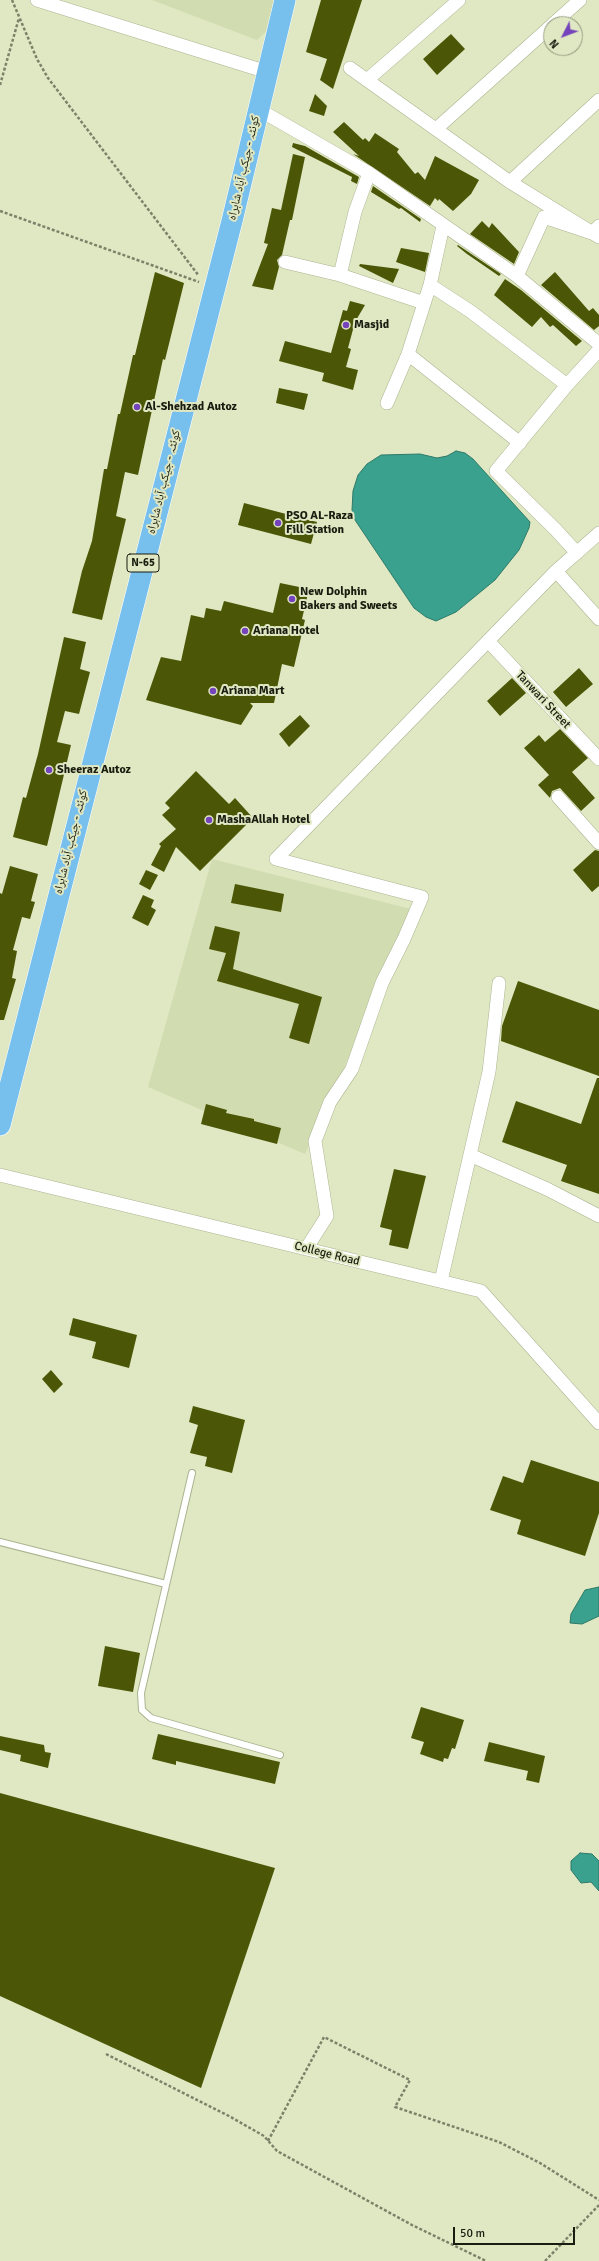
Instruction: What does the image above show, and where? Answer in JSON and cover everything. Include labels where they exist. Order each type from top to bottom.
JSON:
[{"type":"highway","name":"کوئٹہ - جیکب آباد شاہراہ","points":[[0,1125],[228,236],[285,0]]},
{"type":"street","points":[[37,0],[267,72]]},
{"type":"street","points":[[367,80],[459,0]]},
{"type":"street","points":[[562,16],[580,0]]},
{"type":"street","points":[[436,129],[543,33]]},
{"type":"street","points":[[350,68],[510,182],[597,232]]},
{"type":"street","points":[[510,182],[599,100]]},
{"type":"street","points":[[258,109],[369,173],[443,226],[517,276],[599,344]]},
{"type":"street","points":[[340,275],[354,212],[369,173]]},
{"type":"street","points":[[517,276],[544,217],[597,232]]},
{"type":"street","points":[[387,403],[408,354],[430,284],[443,226]]},
{"type":"street","points":[[284,262],[340,275],[424,303]]},
{"type":"street","points":[[430,284],[470,311],[566,385]]},
{"type":"street","points":[[576,553],[556,530],[496,471],[566,385],[599,350]]},
{"type":"street","points":[[408,354],[520,443]]},
{"type":"street","points":[[306,1249],[327,1216],[315,1141],[330,1102],[352,1069],[382,983],[422,897],[276,859],[443,689],[556,571],[599,533]]},
{"type":"street","points":[[556,571],[599,619]]},
{"type":"street","name":"Tanwari Street","points":[[488,641],[599,758]]},
{"type":"street","points":[[558,797],[599,842]]},
{"type":"street","points":[[441,1281],[489,1072],[499,983]]},
{"type":"street","points":[[470,1155],[547,1189],[599,1216]]},
{"type":"street","name":"College Road","points":[[0,1176],[481,1291],[599,1423]]},
{"type":"lane","points":[[192,1473],[141,1693],[142,1710],[151,1718],[280,1755]]},
{"type":"lane","points":[[0,1542],[166,1584]]},
{"type":"path","points":[[0,211],[205,284],[48,78],[37,59],[12,0]]},
{"type":"path","points":[[0,85],[19,17]]},
{"type":"path","points":[[268,2141],[324,2037],[410,2080],[395,2107],[499,2142],[540,2163],[599,2200]]},
{"type":"path","points":[[106,2054],[229,2116],[264,2136],[277,2151],[412,2224],[486,2261]]},
{"type":"path","points":[[545,2261],[599,2205]]},
{"type":"shaded area","points":[[152,0],[278,0],[273,25],[257,40]]},
{"type":"shaded area","points":[[212,859],[415,910],[305,1154],[148,1087]]},
{"type":"water","points":[[456,451],[465,453],[473,459],[530,522],[529,528],[519,550],[495,580],[456,612],[436,621],[426,617],[414,608],[355,520],[352,510],[353,491],[358,475],[367,464],[381,455],[420,454],[437,458],[447,456]]},
{"type":"water","points":[[599,1587],[599,1616],[582,1624],[570,1623],[571,1614],[585,1590]]},
{"type":"water","points":[[580,1853],[592,1854],[599,1861],[599,1891],[591,1882],[581,1883],[571,1870],[571,1861]]},
{"type":"building","points":[[321,0],[362,0],[333,89],[320,80],[327,59],[306,52]]},
{"type":"building","points":[[451,34],[465,49],[437,75],[423,59]]},
{"type":"building","points":[[315,94],[327,106],[324,116],[309,111]]},
{"type":"building","points":[[344,122],[363,140],[365,138],[369,142],[375,133],[399,149],[397,152],[415,174],[418,172],[425,180],[435,156],[479,180],[471,194],[453,211],[439,199],[438,201],[435,198],[430,206],[353,154],[359,156],[333,132]]},
{"type":"building","points":[[293,143],[305,146],[359,177],[357,184],[351,181],[352,177],[292,147]]},
{"type":"building","points":[[293,154],[305,157],[292,220],[290,220],[282,255],[277,260],[279,267],[273,290],[252,286],[268,244],[264,243],[272,208],[281,210]]},
{"type":"building","points":[[373,186],[421,219],[420,222],[401,208],[399,209],[371,192]]},
{"type":"building","points":[[482,221],[489,228],[492,223],[519,252],[514,264],[470,234]]},
{"type":"building","points":[[458,245],[501,274],[499,276],[467,254],[457,246]]},
{"type":"building","points":[[401,248],[429,253],[425,272],[396,262]]},
{"type":"building","points":[[360,264],[399,269],[393,283],[359,266]]},
{"type":"building","points":[[155,272],[184,283],[165,360],[163,359],[138,475],[125,472],[116,516],[126,519],[102,620],[72,613],[82,571],[92,541],[104,469],[107,469],[118,414],[120,414],[133,355],[135,355]]},
{"type":"building","points":[[555,272],[589,311],[593,308],[599,315],[599,326],[594,330],[541,285]]},
{"type":"building","points":[[505,279],[521,290],[582,341],[576,346],[553,325],[550,327],[541,317],[532,327],[494,295]]},
{"type":"building","points":[[350,301],[365,305],[355,322],[348,348],[351,349],[346,367],[358,370],[353,390],[322,381],[324,373],[279,361],[285,341],[331,353],[343,310],[347,311]]},
{"type":"building","points":[[279,388],[308,394],[304,410],[276,403]]},
{"type":"building","name":"PSO AL-Raza Fill Station","points":[[244,503],[317,522],[311,544],[238,525]]},
{"type":"building","points":[[280,583],[309,589],[302,619],[305,620],[294,667],[282,664],[274,703],[250,703],[253,706],[241,725],[146,700],[161,657],[181,661],[191,615],[204,618],[206,608],[221,611],[224,601],[273,613]]},
{"type":"building","points":[[64,637],[86,642],[80,669],[90,672],[79,714],[65,711],[57,742],[71,745],[47,846],[13,837],[23,797],[26,798],[38,754]]},
{"type":"building","points":[[579,668],[593,684],[566,707],[553,692]]},
{"type":"building","points":[[512,678],[526,693],[500,716],[487,701]]},
{"type":"building","points":[[300,715],[310,726],[289,747],[279,734]]},
{"type":"building","points":[[560,729],[588,758],[572,772],[595,798],[581,811],[560,788],[552,791],[550,798],[538,785],[549,775],[524,748],[539,735],[545,742]]},
{"type":"building","name":"MashaAllah Hotel","points":[[196,771],[229,804],[235,798],[253,818],[200,871],[176,847],[164,872],[151,865],[161,846],[159,844],[176,829],[162,815],[170,808],[165,803]]},
{"type":"building","points":[[595,850],[599,851],[599,886],[592,892],[573,870]]},
{"type":"building","points":[[10,866],[38,874],[31,901],[35,902],[30,919],[22,917],[13,950],[17,951],[12,978],[16,979],[4,1020],[0,1020],[0,893],[2,894]]},
{"type":"building","points":[[146,870],[158,875],[150,890],[139,884]]},
{"type":"building","points":[[235,884],[284,894],[281,912],[231,903]]},
{"type":"building","points":[[143,895],[154,900],[151,907],[156,910],[148,926],[132,918]]},
{"type":"building","points":[[215,926],[240,932],[233,969],[322,997],[309,1044],[289,1038],[299,1004],[217,981],[226,953],[209,949]]},
{"type":"building","points":[[518,981],[599,1010],[599,1076],[501,1041],[502,1026]]},
{"type":"building","points":[[597,1078],[599,1078],[599,1194],[561,1181],[567,1165],[502,1142],[516,1101],[581,1124]]},
{"type":"building","points":[[206,1104],[227,1110],[226,1113],[254,1119],[254,1121],[281,1128],[277,1144],[201,1124]]},
{"type":"building","points":[[394,1169],[426,1176],[408,1249],[389,1245],[392,1230],[380,1227]]},
{"type":"building","points":[[73,1318],[137,1335],[129,1368],[92,1358],[96,1342],[69,1335]]},
{"type":"building","points":[[51,1370],[63,1384],[54,1393],[42,1379]]},
{"type":"building","points":[[193,1406],[245,1420],[232,1473],[205,1466],[207,1457],[190,1453],[198,1425],[189,1422]]},
{"type":"building","points":[[531,1460],[599,1482],[599,1513],[585,1556],[517,1534],[521,1520],[490,1510],[503,1476],[523,1483]]},
{"type":"building","points":[[105,1646],[140,1653],[133,1692],[98,1686]]},
{"type":"building","points":[[421,1707],[464,1720],[455,1749],[452,1748],[448,1759],[444,1758],[443,1762],[420,1754],[424,1742],[411,1738]]},
{"type":"building","points":[[158,1734],[280,1762],[275,1784],[176,1761],[176,1765],[152,1759]]},
{"type":"building","points":[[0,1736],[44,1745],[45,1752],[51,1753],[48,1768],[20,1761],[21,1755],[0,1750]]},
{"type":"building","points":[[489,1742],[545,1756],[539,1783],[526,1780],[528,1771],[484,1761]]},
{"type":"building","points":[[0,1793],[275,1868],[201,2088],[0,1996]]},
{"type":"place","name":"Masjid","points":[[346,325]]},
{"type":"place","name":"Al-Shehzad Autoz","points":[[137,407]]},
{"type":"place","name":"PSO AL-Raza Fill Station","points":[[278,523]]},
{"type":"place","name":"New Dolphin Bakers and Sweets","points":[[292,599]]},
{"type":"place","name":"Ariana Hotel","points":[[245,631]]},
{"type":"place","name":"Ariana Mart","points":[[213,691]]},
{"type":"place","name":"Sheeraz Autoz","points":[[49,770]]},
{"type":"place","name":"MashaAllah Hotel","points":[[209,820]]}]
